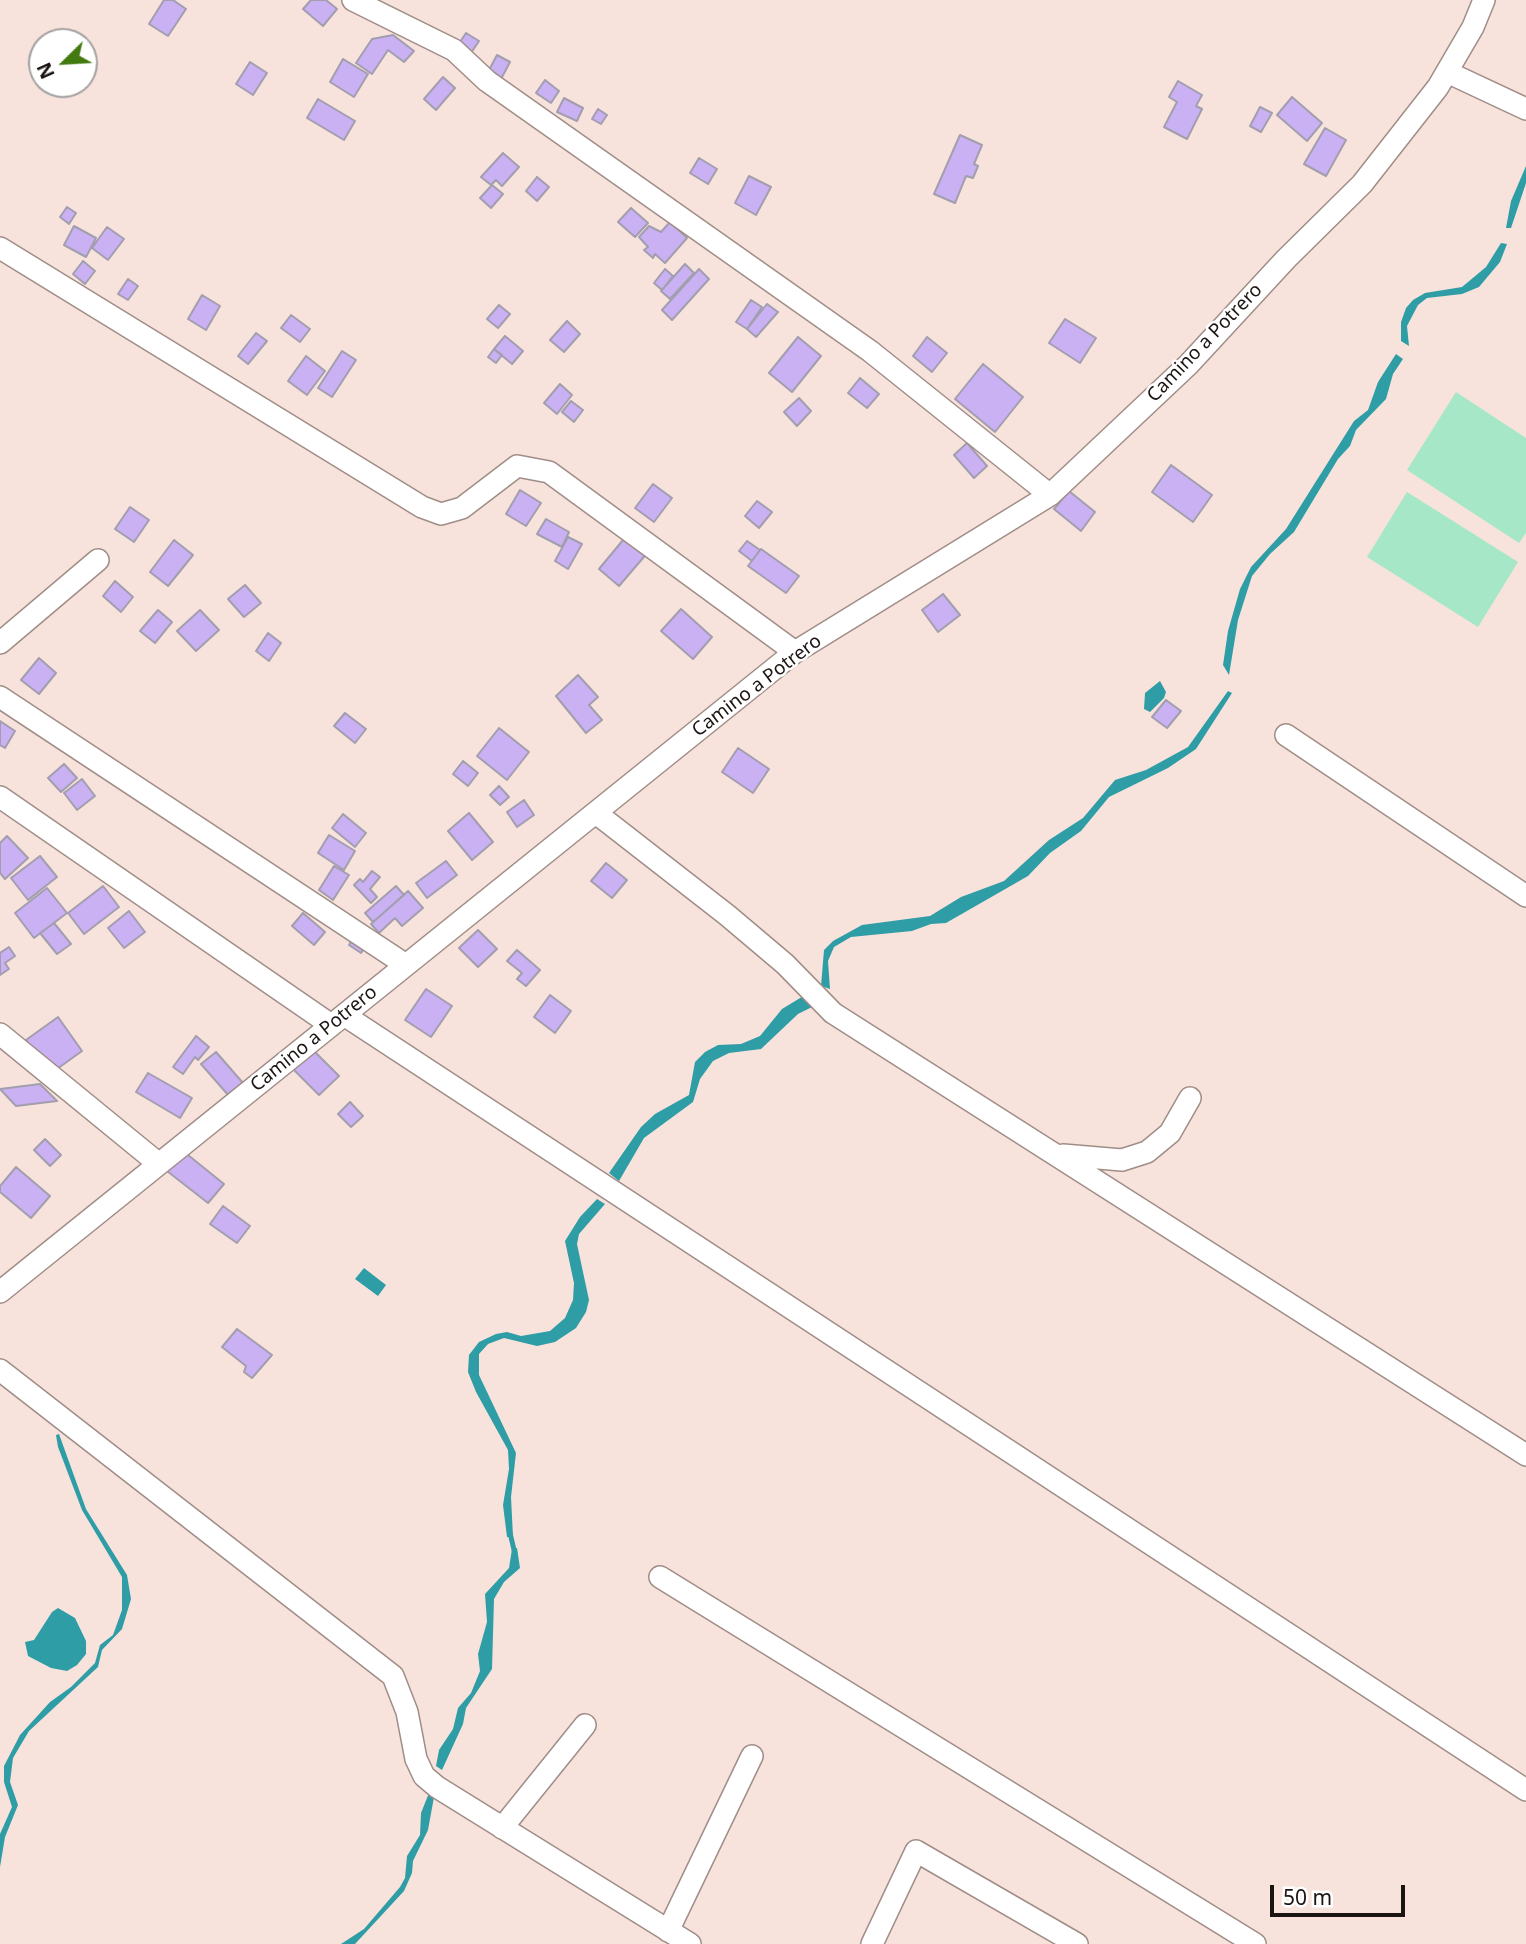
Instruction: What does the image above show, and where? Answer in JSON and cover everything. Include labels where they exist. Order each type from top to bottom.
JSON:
[{"type":"street","points":[[353,0],[454,50],[487,81],[870,351],[1050,495]]},
{"type":"street","name":"Camino a Potrero","points":[[0,1292],[795,652],[1050,495],[1188,365],[1286,260],[1362,184],[1447,72],[1473,27],[1484,0]]},
{"type":"street","points":[[1447,72],[1526,109]]},
{"type":"street","points":[[0,248],[422,507],[441,514],[462,508],[517,466],[549,472],[795,652]]},
{"type":"street","points":[[0,643],[98,559]]},
{"type":"street","points":[[0,697],[406,965]]},
{"type":"street","points":[[1286,735],[1526,896]]},
{"type":"street","points":[[0,797],[338,1020],[1526,1790]]},
{"type":"street","points":[[596,813],[737,923],[785,964],[833,1013],[1526,1455]]},
{"type":"street","points":[[0,1034],[159,1164]]},
{"type":"street","points":[[1054,1153],[1122,1160],[1147,1152],[1170,1133],[1190,1098]]},
{"type":"street","points":[[0,1370],[393,1676],[402,1692],[416,1759],[424,1776],[502,1828],[690,1944]]},
{"type":"street","points":[[660,1577],[1255,1944]]},
{"type":"street","points":[[502,1828],[585,1725]]},
{"type":"street","points":[[668,1931],[752,1756]]},
{"type":"street","points":[[872,1944],[916,1851],[1077,1944]]},
{"type":"green space","points":[[1456,392],[1526,438],[1526,533],[1519,543],[1407,470]]},
{"type":"green space","points":[[1407,492],[1518,562],[1478,627],[1367,557]]},
{"type":"water","points":[[1526,166],[1526,183],[1511,228],[1506,228],[1511,201]]},
{"type":"water","points":[[1501,243],[1507,244],[1500,262],[1479,287],[1462,294],[1427,298],[1418,305],[1407,326],[1409,346],[1401,341],[1401,322],[1406,308],[1413,300],[1425,293],[1462,287],[1486,267]]},
{"type":"water","points":[[1396,354],[1403,359],[1393,374],[1386,399],[1356,430],[1350,446],[1338,459],[1294,532],[1270,554],[1252,576],[1238,620],[1229,675],[1223,665],[1228,631],[1240,589],[1251,567],[1286,529],[1354,421],[1368,410],[1378,382]]},
{"type":"water","points":[[1160,681],[1166,692],[1164,698],[1150,712],[1144,709],[1145,693]]},
{"type":"water","points":[[1228,691],[1232,693],[1196,749],[1168,768],[1109,797],[1081,831],[1050,853],[1028,876],[946,923],[931,924],[912,931],[851,937],[834,947],[828,961],[830,989],[821,986],[824,950],[833,941],[862,925],[930,916],[961,897],[1004,881],[1049,840],[1083,818],[1115,780],[1146,770],[1188,747]]},
{"type":"water","points":[[805,995],[814,1006],[798,1014],[761,1049],[729,1053],[713,1061],[700,1079],[693,1102],[644,1138],[619,1181],[609,1173],[641,1127],[655,1114],[689,1095],[695,1062],[705,1052],[718,1045],[741,1044],[760,1036],[782,1009]]},
{"type":"water","points":[[597,1199],[605,1204],[579,1234],[577,1244],[589,1300],[586,1312],[576,1328],[555,1342],[537,1346],[504,1338],[488,1344],[479,1354],[479,1375],[516,1453],[511,1497],[513,1537],[507,1537],[503,1505],[509,1469],[508,1450],[476,1392],[468,1372],[469,1355],[479,1342],[496,1334],[507,1332],[521,1336],[550,1331],[565,1318],[573,1300],[574,1283],[565,1241],[580,1217]]},
{"type":"water","points":[[364,1268],[386,1285],[378,1296],[355,1279]]},
{"type":"water","points":[[59,1434],[86,1509],[127,1575],[131,1599],[122,1629],[102,1650],[98,1667],[29,1731],[13,1758],[10,1782],[18,1805],[5,1837],[0,1867],[0,1834],[12,1807],[4,1782],[4,1766],[20,1735],[50,1702],[71,1687],[95,1663],[100,1645],[113,1635],[122,1610],[122,1577],[82,1510],[58,1447],[56,1435]]},
{"type":"water","points":[[517,1548],[520,1568],[504,1582],[494,1599],[492,1669],[466,1708],[463,1724],[442,1770],[436,1766],[439,1750],[453,1729],[458,1708],[471,1693],[480,1671],[478,1654],[487,1622],[485,1594],[509,1568],[512,1549]]},
{"type":"water","points":[[58,1608],[75,1618],[86,1641],[86,1654],[77,1665],[67,1671],[51,1668],[28,1656],[25,1642],[34,1640],[52,1612]]},
{"type":"water","points":[[429,1793],[434,1797],[428,1830],[413,1861],[412,1873],[404,1891],[355,1944],[341,1944],[364,1929],[400,1887],[405,1878],[407,1856],[420,1835],[421,1813]]},
{"type":"building","points":[[164,0],[173,0],[186,9],[168,36],[149,24]]},
{"type":"building","points":[[311,0],[326,0],[337,9],[323,26],[303,9]]},
{"type":"building","points":[[466,33],[479,41],[471,53],[458,45]]},
{"type":"building","points":[[393,35],[414,51],[404,62],[388,50],[372,74],[356,63],[372,39]]},
{"type":"building","points":[[497,55],[510,62],[501,79],[488,72]]},
{"type":"building","points":[[343,59],[368,74],[354,97],[330,82]]},
{"type":"building","points":[[250,62],[267,73],[253,95],[236,84]]},
{"type":"building","points":[[443,77],[455,88],[436,110],[424,99]]},
{"type":"building","points":[[545,80],[559,91],[551,103],[536,93]]},
{"type":"building","points":[[1178,81],[1202,95],[1196,106],[1202,109],[1187,139],[1164,127],[1177,102],[1169,97]]},
{"type":"building","points":[[1292,97],[1322,123],[1307,141],[1277,115]]},
{"type":"building","points":[[564,98],[583,108],[577,121],[557,112]]},
{"type":"building","points":[[318,99],[355,121],[344,140],[307,118]]},
{"type":"building","points":[[1260,107],[1272,113],[1261,132],[1250,126]]},
{"type":"building","points":[[598,109],[607,115],[601,124],[592,119]]},
{"type":"building","points":[[1325,128],[1346,140],[1326,176],[1304,164]]},
{"type":"building","points":[[960,135],[982,145],[974,164],[978,166],[973,178],[966,176],[955,203],[934,194]]},
{"type":"building","points":[[503,153],[519,167],[502,186],[496,180],[491,185],[481,177]]},
{"type":"building","points":[[699,158],[717,169],[708,184],[690,173]]},
{"type":"building","points":[[749,176],[771,187],[756,215],[735,203]]},
{"type":"building","points":[[537,177],[549,187],[537,201],[526,191]]},
{"type":"building","points":[[492,185],[503,194],[491,208],[480,198]]},
{"type":"building","points":[[67,207],[76,213],[69,224],[60,217]]},
{"type":"building","points":[[631,208],[648,223],[635,237],[618,222]]},
{"type":"building","points":[[670,222],[687,238],[665,263],[655,254],[653,258],[644,250],[648,247],[639,237],[649,226],[661,232]]},
{"type":"building","points":[[74,226],[96,238],[86,257],[64,245]]},
{"type":"building","points":[[107,227],[124,239],[108,260],[92,248]]},
{"type":"building","points":[[83,261],[95,271],[85,284],[73,274]]},
{"type":"building","points":[[685,264],[694,273],[670,299],[661,291]]},
{"type":"building","points":[[665,269],[673,276],[662,290],[654,283]]},
{"type":"building","points":[[699,269],[709,279],[672,320],[662,310]]},
{"type":"building","points":[[128,279],[138,286],[128,300],[118,294]]},
{"type":"building","points":[[202,295],[220,306],[206,330],[188,319]]},
{"type":"building","points":[[751,300],[762,307],[747,329],[736,322]]},
{"type":"building","points":[[767,304],[778,312],[756,337],[747,329]]},
{"type":"building","points":[[499,305],[510,314],[498,328],[487,319]]},
{"type":"building","points":[[291,315],[310,329],[300,342],[281,328]]},
{"type":"building","points":[[1065,319],[1096,338],[1080,363],[1049,343]]},
{"type":"building","points":[[567,321],[580,334],[564,352],[550,340]]},
{"type":"building","points":[[256,333],[267,341],[248,364],[238,356]]},
{"type":"building","points":[[505,336],[523,351],[512,364],[494,349]]},
{"type":"building","points":[[798,337],[821,356],[792,392],[769,373]]},
{"type":"building","points":[[927,337],[947,353],[932,372],[913,356]]},
{"type":"building","points":[[494,349],[502,355],[496,363],[488,357]]},
{"type":"building","points":[[342,351],[356,360],[332,397],[318,388]]},
{"type":"building","points":[[306,356],[325,371],[307,395],[288,381]]},
{"type":"building","points":[[983,364],[1023,397],[995,432],[955,399]]},
{"type":"building","points":[[860,378],[879,394],[867,408],[848,393]]},
{"type":"building","points":[[560,384],[572,395],[557,414],[544,403]]},
{"type":"building","points":[[799,398],[811,411],[797,426],[784,412]]},
{"type":"building","points":[[571,401],[583,410],[574,422],[562,412]]},
{"type":"building","points":[[967,443],[987,466],[974,478],[954,455]]},
{"type":"building","points":[[1171,465],[1212,495],[1193,522],[1152,492]]},
{"type":"building","points":[[653,484],[672,498],[654,522],[635,508]]},
{"type":"building","points":[[520,490],[541,503],[526,526],[506,514]]},
{"type":"building","points":[[1069,491],[1095,512],[1081,531],[1054,509]]},
{"type":"building","points":[[757,501],[772,512],[759,528],[745,516]]},
{"type":"building","points":[[130,507],[149,520],[134,542],[115,529]]},
{"type":"building","points":[[546,519],[569,532],[562,547],[537,534]]},
{"type":"building","points":[[628,534],[649,551],[619,586],[599,569]]},
{"type":"building","points":[[568,537],[582,544],[568,569],[555,561]]},
{"type":"building","points":[[174,540],[193,555],[168,586],[150,572]]},
{"type":"building","points":[[747,541],[760,550],[752,561],[739,551]]},
{"type":"building","points":[[761,549],[799,576],[786,593],[748,566]]},
{"type":"building","points":[[115,581],[133,597],[121,612],[103,596]]},
{"type":"building","points":[[245,585],[261,603],[244,617],[228,599]]},
{"type":"building","points":[[943,594],[960,615],[938,632],[922,610]]},
{"type":"building","points":[[681,609],[712,637],[693,659],[661,631]]},
{"type":"building","points":[[158,610],[172,622],[155,643],[140,631]]},
{"type":"building","points":[[200,610],[219,630],[196,651],[177,631]]},
{"type":"building","points":[[268,633],[281,643],[269,661],[256,651]]},
{"type":"building","points":[[39,658],[56,673],[39,694],[21,680]]},
{"type":"building","points":[[578,675],[598,697],[589,705],[602,720],[586,733],[556,696]]},
{"type":"building","points":[[1166,700],[1181,711],[1167,728],[1152,717]]},
{"type":"building","points":[[345,713],[366,729],[355,743],[334,726]]},
{"type":"building","points":[[0,721],[15,731],[5,748],[0,745]]},
{"type":"building","points":[[499,728],[529,752],[507,780],[477,756]]},
{"type":"building","points":[[738,748],[769,769],[753,793],[722,772]]},
{"type":"building","points":[[463,761],[478,773],[468,786],[453,774]]},
{"type":"building","points":[[64,764],[77,778],[61,792],[48,778]]},
{"type":"building","points":[[82,779],[95,796],[77,810],[64,793]]},
{"type":"building","points":[[499,786],[509,797],[500,805],[490,795]]},
{"type":"building","points":[[524,800],[534,815],[517,827],[507,812]]},
{"type":"building","points":[[469,813],[493,842],[472,860],[448,831]]},
{"type":"building","points":[[343,814],[366,833],[355,847],[332,828]]},
{"type":"building","points":[[329,835],[355,851],[344,870],[318,853]]},
{"type":"building","points":[[7,836],[28,858],[5,879],[0,873],[0,843]]},
{"type":"building","points":[[40,856],[57,877],[28,900],[11,878]]},
{"type":"building","points":[[446,861],[457,875],[427,898],[416,883]]},
{"type":"building","points":[[606,863],[627,880],[612,898],[591,881]]},
{"type":"building","points":[[334,866],[349,875],[333,900],[319,890]]},
{"type":"building","points":[[372,871],[380,877],[370,889],[377,897],[371,903],[354,885],[360,879],[363,882]]},
{"type":"building","points":[[103,886],[119,907],[84,934],[68,913]]},
{"type":"building","points":[[396,886],[404,895],[373,922],[365,913]]},
{"type":"building","points":[[47,888],[67,913],[34,938],[15,913]]},
{"type":"building","points":[[408,891],[423,908],[402,926],[395,918],[379,933],[371,924]]},
{"type":"building","points":[[129,911],[145,932],[124,948],[108,928]]},
{"type":"building","points":[[303,913],[325,932],[314,945],[292,926]]},
{"type":"building","points":[[54,923],[71,944],[57,954],[40,933]]},
{"type":"building","points":[[478,930],[497,949],[478,967],[459,948]]},
{"type":"building","points":[[355,935],[367,943],[361,953],[349,945]]},
{"type":"building","points":[[9,947],[15,956],[5,963],[9,969],[0,975],[0,953]]},
{"type":"building","points":[[517,950],[540,970],[526,986],[517,979],[522,973],[507,961]]},
{"type":"building","points":[[426,989],[452,1006],[431,1037],[405,1020]]},
{"type":"building","points":[[550,995],[571,1011],[555,1033],[534,1017]]},
{"type":"building","points":[[58,1017],[82,1051],[50,1074],[26,1040]]},
{"type":"building","points":[[196,1036],[209,1047],[198,1060],[195,1057],[183,1074],[173,1067]]},
{"type":"building","points":[[312,1049],[339,1076],[319,1095],[292,1068]]},
{"type":"building","points":[[216,1052],[243,1083],[229,1096],[201,1064]]},
{"type":"building","points":[[148,1073],[192,1098],[180,1118],[136,1092]]},
{"type":"building","points":[[40,1084],[57,1101],[16,1106],[0,1089]]},
{"type":"building","points":[[350,1102],[363,1116],[351,1127],[338,1114]]},
{"type":"building","points":[[45,1139],[61,1155],[50,1166],[34,1150]]},
{"type":"building","points":[[183,1151],[224,1184],[208,1203],[167,1171]]},
{"type":"building","points":[[16,1167],[50,1196],[31,1218],[0,1192],[0,1186]]},
{"type":"building","points":[[223,1206],[250,1226],[237,1243],[210,1224]]},
{"type":"building","points":[[237,1329],[272,1355],[252,1378],[244,1372],[246,1366],[222,1347]]},
{"type":"waterway","points":[[510,1533],[515,1554]]}]
